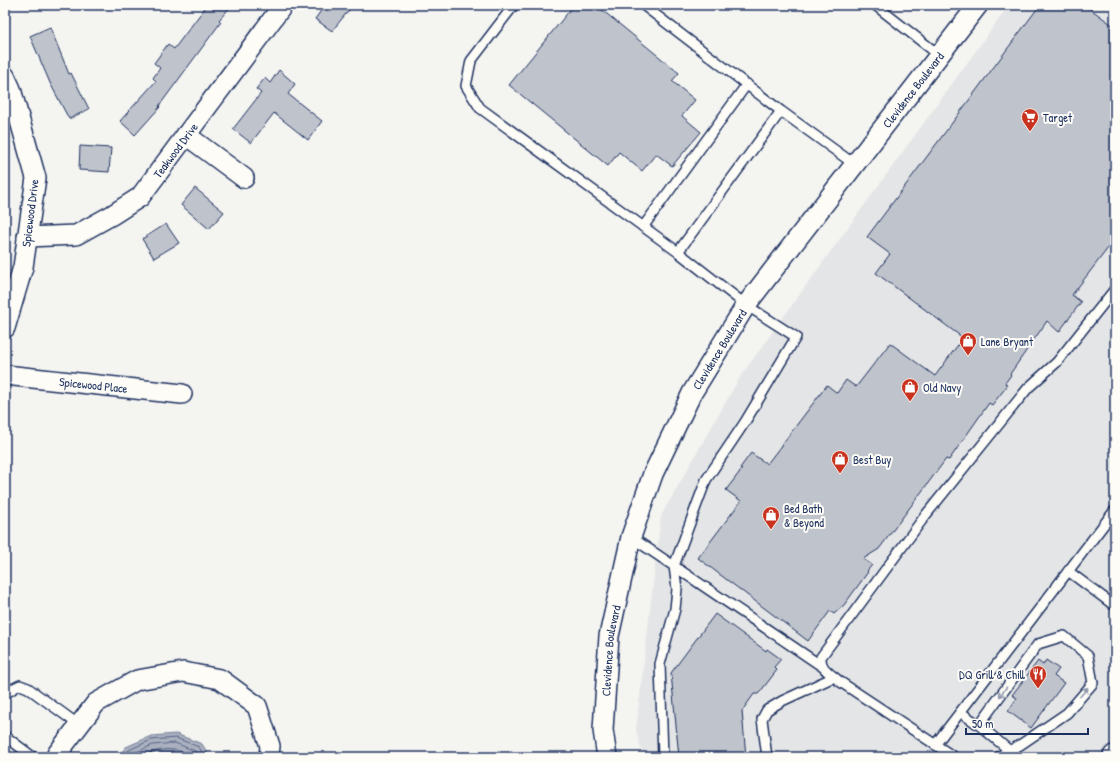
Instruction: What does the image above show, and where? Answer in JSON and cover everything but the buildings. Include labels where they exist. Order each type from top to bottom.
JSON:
[{"type":"street","name":"Teakwood Drive","points":[[28,237],[76,235],[112,216],[140,197],[283,5]]},
{"type":"street","name":"Clevidence Boulevard","points":[[607,757],[603,730],[609,636],[631,537],[652,474],[692,392],[746,305],[978,5]]},
{"type":"street","name":"Spicewood Drive","points":[[5,76],[36,178],[23,267],[5,328]]},
{"type":"street","points":[[186,135],[244,178]]},
{"type":"street","name":"Spicewood Place","points":[[5,375],[182,394]]},
{"type":"street","points":[[56,757],[96,703],[137,680],[183,672],[220,679],[257,706],[270,746],[269,757]]},
{"type":"lane","points":[[514,5],[471,61],[466,86],[480,108],[678,252],[746,305],[796,337],[745,422],[706,480],[674,566],[677,589],[675,609],[660,664],[663,757]]},
{"type":"lane","points":[[642,5],[748,84],[781,111],[854,164]]},
{"type":"lane","points":[[875,5],[939,55]]},
{"type":"lane","points":[[643,227],[748,84]]},
{"type":"lane","points":[[678,252],[781,111]]},
{"type":"lane","points":[[823,668],[821,663],[822,657],[925,516],[1028,388],[1057,362],[1115,289]]},
{"type":"lane","points":[[935,745],[1115,510]]},
{"type":"lane","points":[[631,537],[834,677],[954,757]]},
{"type":"lane","points":[[1068,571],[1115,606]]},
{"type":"lane","points":[[979,725],[1038,644],[1064,636],[1088,656],[1093,682],[1067,713],[1020,745],[998,757]]},
{"type":"lane","points":[[767,757],[762,719],[767,710],[782,701],[834,677]]},
{"type":"lane","points":[[5,694],[20,685],[28,688],[79,725]]},
{"type":"lane","points":[[960,712],[979,725],[1010,751]]},
{"type":"lane","points":[[5,736],[33,757]]},
{"type":"shaded area","points":[[1009,5],[1115,5],[1115,757],[643,757],[636,730],[661,516],[740,377]]},
{"type":"water","points":[[176,734],[202,744],[210,757],[117,757],[126,747],[151,736]]},
{"type":"place","name":"Target","points":[[1030,132]]},
{"type":"place","name":"Lane Bryant","points":[[968,356]]},
{"type":"place","name":"Old Navy","points":[[910,402]]},
{"type":"place","name":"Best Buy","points":[[840,474]]},
{"type":"place","name":"Bed Bath & Beyond","points":[[771,530]]},
{"type":"place","name":"DQ Grill & Chill","points":[[1038,689]]}]
